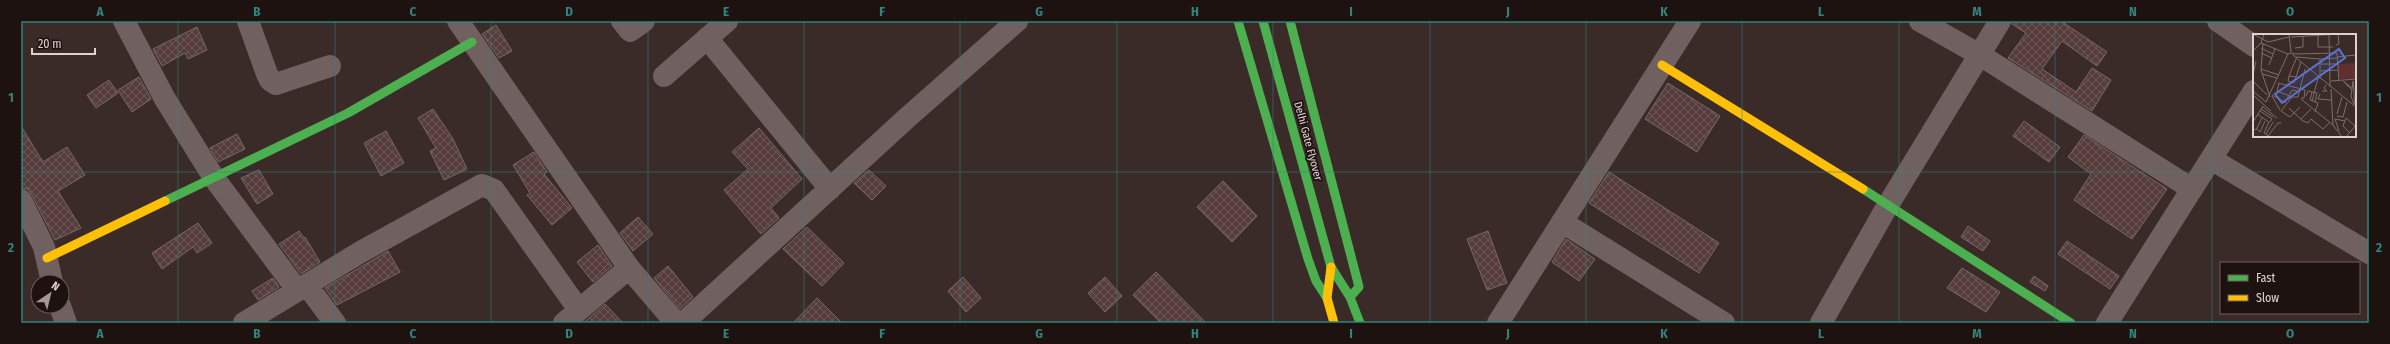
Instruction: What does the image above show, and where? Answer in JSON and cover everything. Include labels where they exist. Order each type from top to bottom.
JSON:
[{"type":"main road","points":[[1238,21],[1308,259],[1316,280],[1327,298],[1334,323]]},
{"type":"main road","name":"Delhi Gate Flyover","points":[[1263,21],[1331,267],[1350,297],[1360,323]]},
{"type":"main road","points":[[1290,21],[1359,287],[1350,297]]},
{"type":"main road","points":[[47,258],[348,114],[472,42]]},
{"type":"main road","points":[[1662,65],[1888,205],[2071,323]]},
{"type":"main road","name":"Delhi Gate Flyover","points":[[1327,298],[1331,267]]},
{"type":"street","points":[[124,21],[165,99],[214,178],[292,283],[296,286],[309,288],[335,323]]},
{"type":"street","points":[[248,21],[267,74],[270,80],[276,84],[330,66]]},
{"type":"street","points":[[458,21],[629,268],[676,323]]},
{"type":"street","points":[[622,21],[630,31],[644,21]]},
{"type":"street","points":[[664,76],[727,21]]},
{"type":"street","points":[[683,323],[1017,21]]},
{"type":"street","points":[[1498,323],[1690,21]]},
{"type":"street","points":[[1920,21],[1980,55],[2192,189]]},
{"type":"street","points":[[1821,323],[1888,205],[2000,21]]},
{"type":"street","points":[[2218,21],[2253,45]]},
{"type":"street","points":[[707,38],[830,189]]},
{"type":"street","points":[[2107,323],[2253,93]]},
{"type":"street","points":[[2211,159],[2369,253]]},
{"type":"street","points":[[244,323],[359,253],[482,185],[494,190],[572,316],[629,268]]},
{"type":"street","points":[[21,200],[38,232],[47,258],[50,274]]},
{"type":"street","points":[[1562,222],[1724,323]]},
{"type":"building","points":[[2012,21],[2061,21],[2107,52],[2097,66],[2062,41],[2042,69],[2076,92],[2092,68],[2111,80],[2092,111],[2008,58],[2026,33],[2012,24]]},
{"type":"building","points":[[496,25],[512,51],[499,58],[482,34]]},
{"type":"building","points":[[197,27],[207,50],[188,59],[185,53],[162,66],[153,49]]},
{"type":"building","points":[[139,77],[151,99],[132,112],[118,90]]},
{"type":"building","points":[[109,80],[118,93],[96,108],[87,95]]},
{"type":"building","points":[[1668,83],[1720,116],[1697,152],[1645,119]]},
{"type":"building","points":[[433,109],[453,139],[467,169],[444,180],[430,151],[436,148],[418,118]]},
{"type":"building","points":[[2024,121],[2060,147],[2049,162],[2013,136]]},
{"type":"building","points":[[21,126],[43,162],[67,147],[85,175],[58,191],[81,228],[55,240],[32,195],[28,189],[21,188]]},
{"type":"building","points":[[759,128],[802,179],[771,208],[779,218],[761,234],[724,190],[748,169],[732,152]]},
{"type":"building","points":[[386,131],[404,163],[381,176],[364,143]]},
{"type":"building","points":[[237,134],[245,149],[218,162],[210,148]]},
{"type":"building","points":[[2084,135],[2167,189],[2132,239],[2074,200],[2091,174],[2068,157]]},
{"type":"building","points":[[534,152],[547,172],[544,174],[572,208],[552,225],[527,195],[530,193],[513,165]]},
{"type":"building","points":[[259,170],[273,194],[257,204],[241,178]]},
{"type":"building","points":[[869,170],[886,186],[872,200],[854,183]]},
{"type":"building","points":[[1609,172],[1719,243],[1699,273],[1589,203]]},
{"type":"building","points":[[1223,181],[1257,216],[1232,242],[1197,207]]},
{"type":"building","points":[[638,217],[653,234],[633,251],[620,233]]},
{"type":"building","points":[[198,223],[212,243],[197,253],[193,247],[162,269],[152,253]]},
{"type":"building","points":[[1968,226],[1990,241],[1983,251],[1961,237]]},
{"type":"building","points":[[807,227],[844,263],[822,286],[783,249]]},
{"type":"building","points":[[299,231],[304,238],[305,237],[320,262],[301,274],[279,244]]},
{"type":"building","points":[[1488,231],[1507,283],[1487,290],[1467,239]]},
{"type":"building","points":[[1566,239],[1595,259],[1579,281],[1552,262]]},
{"type":"building","points":[[2067,241],[2119,276],[2110,289],[2058,254]]},
{"type":"building","points":[[598,245],[612,266],[593,282],[577,262]]},
{"type":"building","points":[[388,251],[400,272],[337,305],[325,288]]},
{"type":"building","points":[[668,266],[693,297],[680,309],[654,278]]},
{"type":"building","points":[[1962,268],[2000,292],[1986,312],[1947,288]]},
{"type":"building","points":[[1156,272],[1206,323],[1161,323],[1133,295]]},
{"type":"building","points":[[2034,276],[2048,286],[2045,291],[2030,282]]},
{"type":"building","points":[[963,277],[981,298],[966,312],[948,291]]},
{"type":"building","points":[[1105,277],[1122,296],[1105,312],[1088,293]]},
{"type":"building","points":[[273,278],[279,287],[258,300],[252,291]]},
{"type":"building","points":[[817,298],[842,323],[793,323]]},
{"type":"building","points":[[605,304],[623,323],[583,323],[587,320]]},
{"type":"traffic: fast","points":[[1238,21],[1308,259],[1316,281],[1327,298]]},
{"type":"traffic: fast","points":[[1263,21],[1331,267],[1350,297],[1360,323]]},
{"type":"traffic: fast","points":[[1290,21],[1359,287],[1350,297]]},
{"type":"traffic: fast","points":[[165,201],[348,113],[472,42]]},
{"type":"traffic: fast","points":[[1863,189],[2071,323]]},
{"type":"traffic: slow","points":[[1662,65],[1863,189]]},
{"type":"traffic: slow","points":[[47,258],[165,201]]},
{"type":"traffic: slow","points":[[1331,267],[1327,298],[1334,323]]}]
